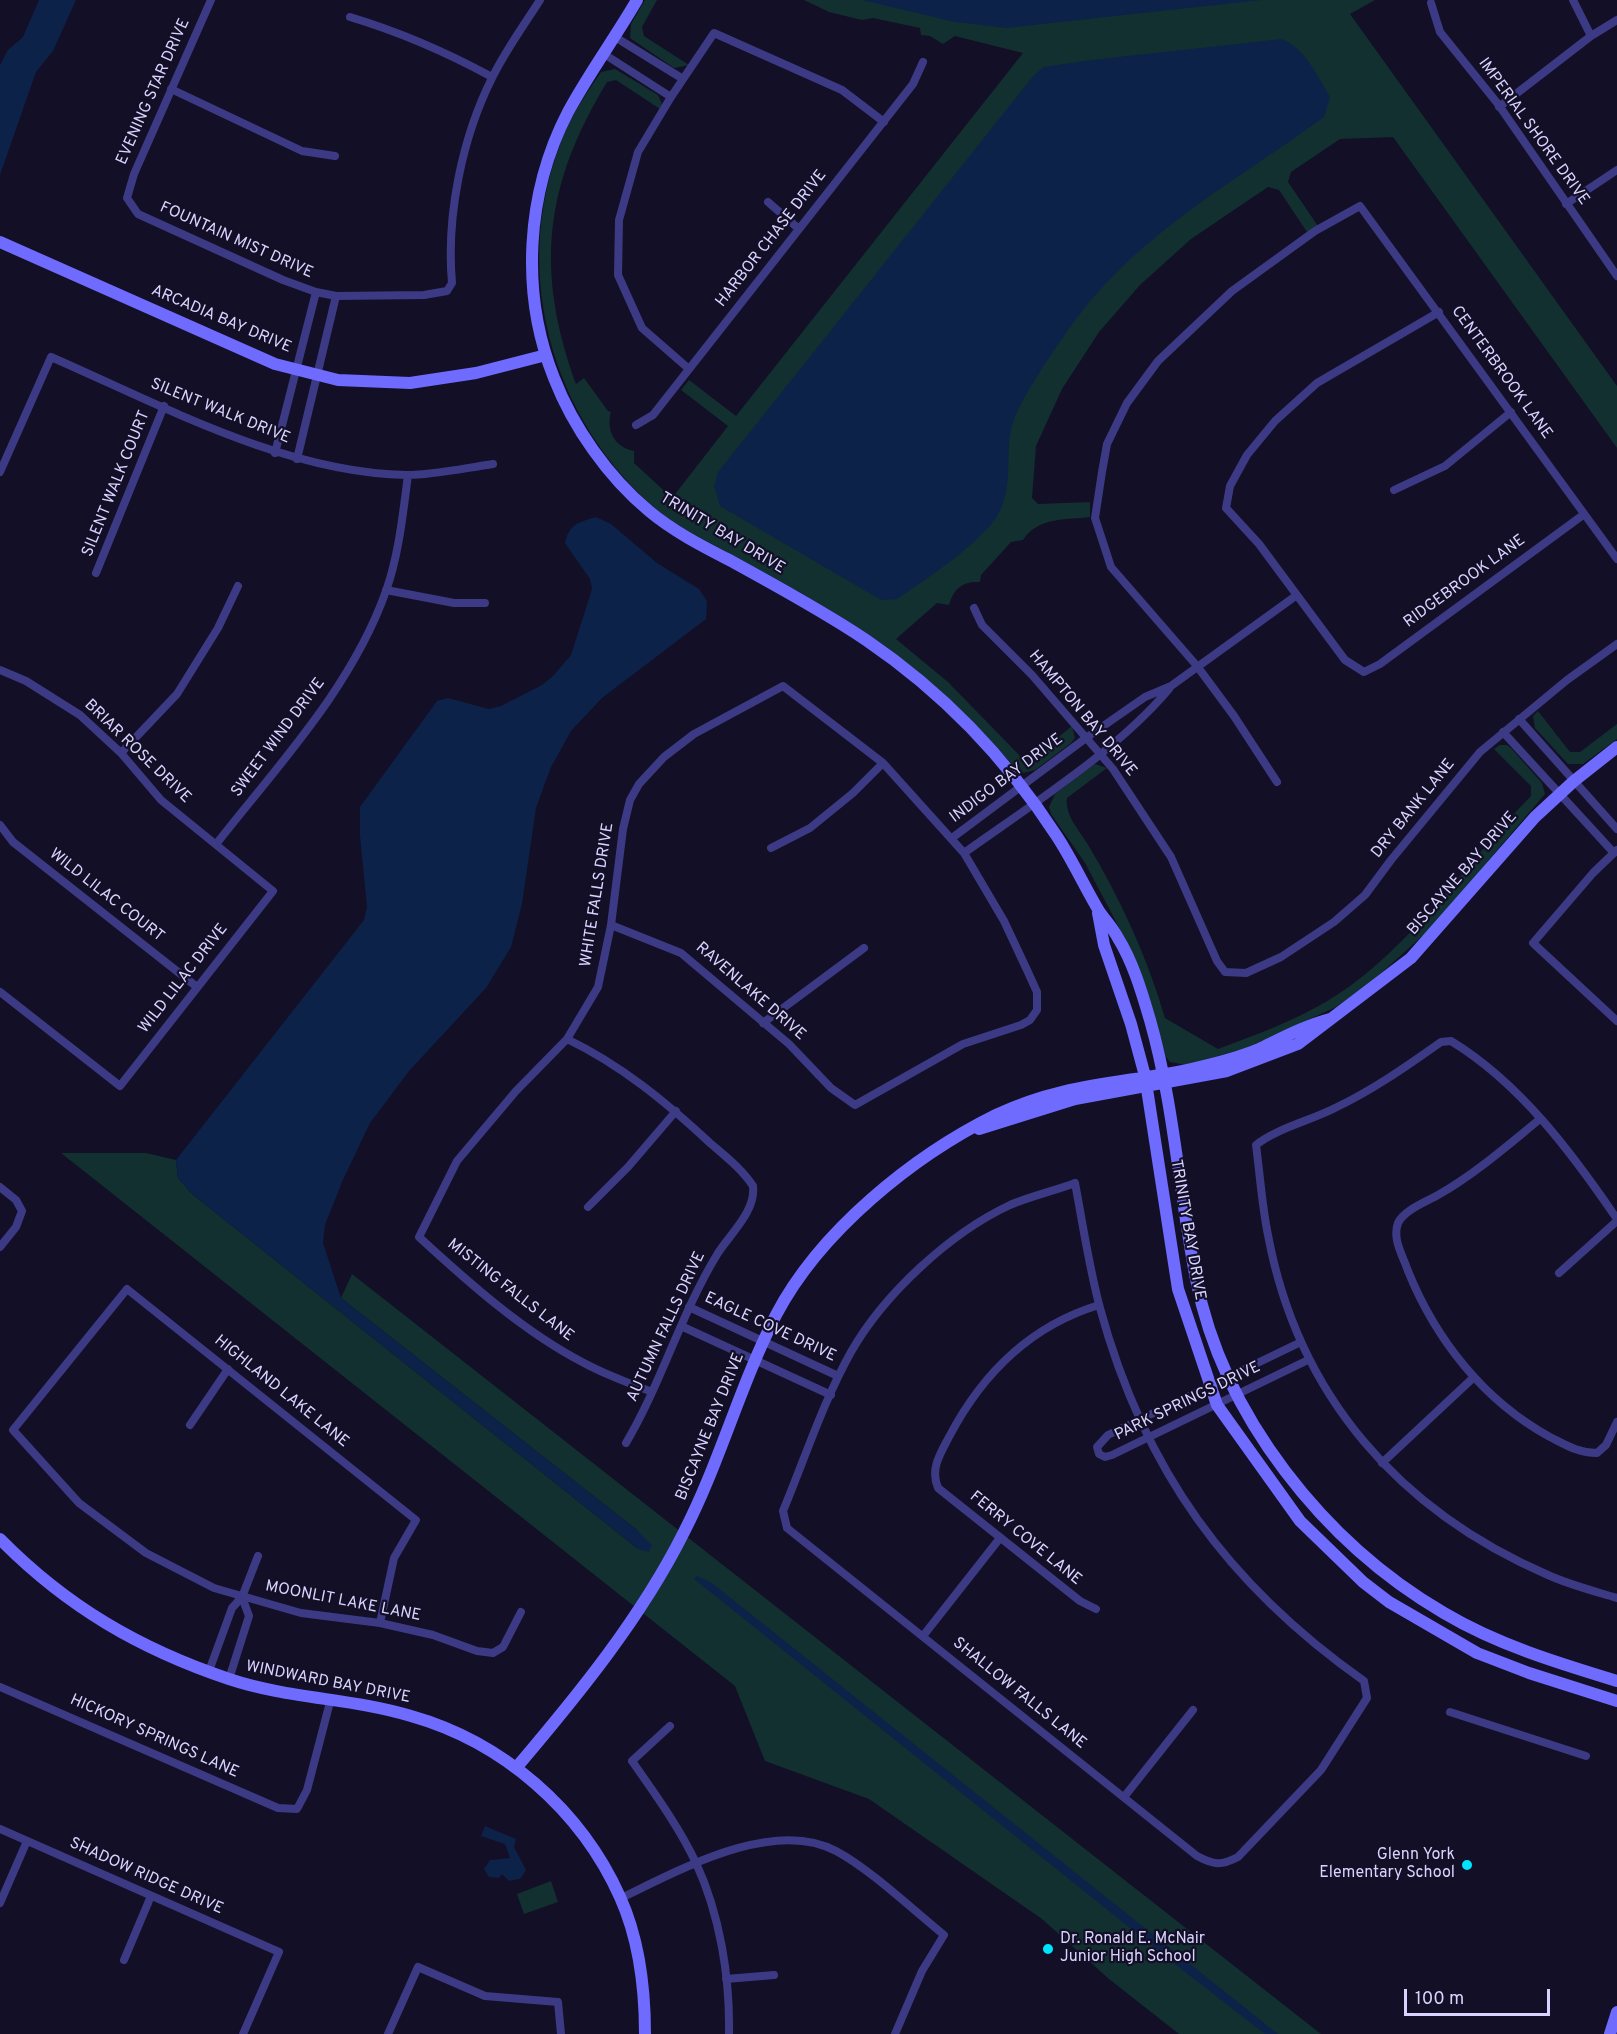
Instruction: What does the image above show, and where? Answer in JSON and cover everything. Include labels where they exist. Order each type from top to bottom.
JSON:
[{"type":"street","name":"EVENING STAR DRIVE","points":[[128,198],[134,174],[211,0]]},
{"type":"street","points":[[350,17],[396,31],[453,56],[492,77],[540,0]]},
{"type":"street","name":"TRINITY BAY DRIVE","points":[[637,0],[568,112],[546,167],[535,213],[532,252],[534,290],[546,356],[566,406],[604,463],[647,510],[686,536],[870,642],[938,696],[974,732],[1034,803],[1120,941],[1137,981],[1164,1078],[1197,1283],[1236,1395],[1278,1461],[1303,1494],[1364,1556],[1443,1613],[1518,1649],[1617,1681]]},
{"type":"street","points":[[1573,0],[1591,36]]},
{"type":"street","name":"IMPERIAL SHORE DRIVE","points":[[1431,3],[1440,32],[1499,107],[1617,276]]},
{"type":"street","points":[[1499,107],[1591,36],[1617,20]]},
{"type":"street","points":[[689,369],[642,328],[618,275],[619,220],[638,152],[670,97],[714,33],[842,90],[884,122]]},
{"type":"street","points":[[615,37],[683,79]]},
{"type":"street","points":[[604,54],[670,97]]},
{"type":"street","name":"HARBOR CHASE DRIVE","points":[[636,425],[653,415],[914,84],[923,62]]},
{"type":"street","name":"FOUNTAIN MIST DRIVE","points":[[128,198],[138,214],[283,280],[316,292],[336,296],[424,296],[447,291],[452,283],[455,203],[467,141],[492,77]]},
{"type":"street","points":[[171,89],[302,151],[335,156]]},
{"type":"street","points":[[1566,204],[1617,170]]},
{"type":"street","points":[[768,202],[800,229]]},
{"type":"street","name":"CENTERBROOK LANE","points":[[1197,666],[1111,567],[1095,518],[1107,444],[1127,403],[1158,361],[1232,291],[1316,231],[1360,206],[1617,559]]},
{"type":"street","name":"ARCADIA BAY DRIVE","points":[[0,242],[276,364],[318,375],[349,381],[410,383],[476,373],[546,356]]},
{"type":"street","points":[[275,453],[316,292]]},
{"type":"street","points":[[297,459],[336,296]]},
{"type":"street","points":[[1297,595],[1259,544],[1226,508],[1230,486],[1247,455],[1275,421],[1317,383],[1439,312]]},
{"type":"street","name":"SILENT WALK DRIVE","points":[[0,472],[51,357],[275,453],[297,459],[340,469],[408,475],[493,464]]},
{"type":"street","name":"SILENT WALK COURT","points":[[96,573],[165,406]]},
{"type":"street","points":[[1394,490],[1445,466],[1511,412]]},
{"type":"street","name":"SWEET WIND DRIVE","points":[[217,843],[320,713],[360,648],[386,591],[400,533],[408,475]]},
{"type":"street","name":"RIDGEBROOK LANE","points":[[1297,595],[1345,660],[1364,672],[1380,664],[1583,515]]},
{"type":"street","points":[[121,753],[177,694],[218,628],[238,586]]},
{"type":"street","points":[[386,591],[454,603],[485,603]]},
{"type":"street","name":"INDIGO BAY DRIVE","points":[[964,853],[1099,753],[1155,705],[1171,686],[1297,595]]},
{"type":"street","name":"HAMPTON BAY DRIVE","points":[[974,608],[982,625],[1032,675],[1113,769],[1171,857],[1217,961],[1226,972]]},
{"type":"street","name":"DRY BANK LANE","points":[[1226,972],[1246,974],[1281,957],[1334,922],[1365,895],[1480,752],[1617,644]]},
{"type":"street","points":[[1197,666],[1234,716],[1277,782]]},
{"type":"street","name":"BRIAR ROSE DRIVE","points":[[0,669],[26,681],[80,715],[121,753],[161,801],[217,843],[273,891]]},
{"type":"street","name":"WHITE FALLS DRIVE","points":[[420,1237],[457,1161],[516,1091],[567,1039],[598,987],[611,925],[622,829],[630,800],[639,784],[664,757],[694,734],[783,686],[883,763]]},
{"type":"street","name":"INDIGO BAY DRIVE","points":[[952,838],[1145,697],[1171,686]]},
{"type":"street","points":[[1519,719],[1617,829]]},
{"type":"street","points":[[1503,732],[1616,852],[1533,943],[1617,1021]]},
{"type":"street","name":"BISCAYNE BAY DRIVE","points":[[516,1768],[619,1637],[668,1564],[698,1503],[763,1341],[796,1282],[850,1220],[906,1170],[969,1131],[1018,1105],[1094,1083],[1164,1078],[1236,1056],[1329,1019],[1411,958],[1505,848],[1560,793],[1617,747]]},
{"type":"street","points":[[771,848],[810,828],[853,793],[883,763],[964,853]]},
{"type":"street","name":"WILD LILAC COURT","points":[[0,825],[13,842],[197,987]]},
{"type":"street","name":"RAVENLAKE DRIVE","points":[[611,925],[681,952],[789,1044],[831,1088],[855,1105],[963,1044],[1021,1025],[1030,1020],[1037,1010],[1037,992],[1027,970],[1004,921],[964,853]]},
{"type":"street","name":"WILD LILAC DRIVE","points":[[0,992],[120,1086],[273,891]]},
{"type":"street","name":"TRINITY BAY DRIVE","points":[[1098,909],[1104,945],[1131,1024],[1145,1081],[1178,1289],[1217,1405],[1300,1521],[1363,1582],[1389,1602],[1477,1653],[1529,1673],[1617,1701]]},
{"type":"street","points":[[763,1023],[864,948]]},
{"type":"street","points":[[567,1039],[618,1068],[675,1111],[627,1167],[588,1207]]},
{"type":"street","points":[[1559,1273],[1617,1220],[1592,1182],[1540,1119],[1495,1075],[1450,1041],[1441,1042],[1381,1085],[1307,1122],[1263,1139],[1256,1145],[1268,1236],[1290,1313],[1308,1360],[1340,1412],[1382,1463],[1410,1491],[1472,1537],[1550,1576],[1617,1598]]},
{"type":"street","name":"AUTUMN FALLS DRIVE","points":[[626,1443],[652,1392],[689,1307],[719,1253],[750,1208],[754,1194],[747,1178],[675,1111]]},
{"type":"street","points":[[1540,1119],[1443,1193],[1402,1216],[1397,1226],[1397,1241],[1420,1301],[1473,1378],[1514,1413],[1542,1432],[1583,1453],[1597,1453],[1606,1445],[1617,1422]]},
{"type":"street","points":[[681,1326],[831,1395],[838,1376],[869,1325],[908,1280],[934,1256],[958,1237],[1010,1205],[1075,1183],[1099,1305],[1147,1439]]},
{"type":"street","points":[[0,1187],[16,1200],[22,1211],[16,1227],[0,1247]]},
{"type":"street","name":"MISTING FALLS LANE","points":[[420,1237],[489,1297],[564,1352],[604,1373],[652,1392]]},
{"type":"street","name":"HIGHLAND LAKE LANE","points":[[13,1430],[127,1289],[416,1520],[394,1558],[380,1623]]},
{"type":"street","name":"FERRY COVE LANE","points":[[1096,1609],[1080,1601],[938,1488],[934,1472],[938,1456],[961,1413],[985,1379],[1037,1335],[1064,1318],[1099,1305]]},
{"type":"street","name":"EAGLE COVE DRIVE","points":[[689,1307],[838,1376]]},
{"type":"street","name":"PARK SPRINGS DRIVE","points":[[1301,1342],[1101,1440],[1097,1447],[1099,1454],[1105,1457],[1112,1455],[1308,1360]]},
{"type":"street","points":[[190,1425],[228,1369]]},
{"type":"street","points":[[1382,1463],[1473,1378]]},
{"type":"street","name":"SHALLOW FALLS LANE","points":[[831,1395],[783,1511],[787,1528],[1197,1856],[1211,1863],[1224,1865],[1238,1857],[1320,1770],[1367,1698],[1364,1681],[1290,1624],[1258,1593],[1194,1516],[1147,1439]]},
{"type":"street","name":"MOONLIT LAKE LANE","points":[[13,1430],[79,1503],[146,1553],[213,1588],[301,1613],[380,1623],[433,1635],[477,1651],[493,1653],[503,1647],[521,1612]]},
{"type":"street","points":[[923,1636],[1000,1538]]},
{"type":"street","name":"WINDWARD BAY DRIVE","points":[[0,1539],[68,1600],[132,1640],[229,1679],[330,1702],[393,1711],[429,1721],[474,1741],[516,1768],[543,1790],[582,1833],[621,1898],[641,1968],[645,2034]]},
{"type":"street","points":[[209,1671],[232,1608],[242,1597],[258,1556]]},
{"type":"street","points":[[229,1679],[249,1616],[242,1597]]},
{"type":"street","name":"HICKORY SPRINGS LANE","points":[[0,1687],[278,1808],[297,1809],[307,1790],[330,1702]]},
{"type":"street","points":[[1124,1797],[1193,1710]]},
{"type":"street","points":[[1450,1712],[1586,1756]]},
{"type":"street","points":[[670,1726],[632,1761],[663,1806],[696,1863],[718,1935],[726,1978],[729,2034]]},
{"type":"street","name":"SHADOW RIDGE DRIVE","points":[[0,1829],[279,1952],[243,2034]]},
{"type":"street","points":[[0,1903],[27,1841]]},
{"type":"street","points":[[621,1898],[738,1846],[763,1842],[800,1841],[835,1850],[944,1935],[922,1971],[895,2034]]},
{"type":"street","points":[[124,1960],[151,1896]]},
{"type":"street","points":[[388,2034],[418,1967],[485,1996],[558,2002],[561,2034]]},
{"type":"street","points":[[726,1978],[774,1975]]},
{"type":"street","points":[[1610,2034],[1617,2012]]},
{"type":"green space","points":[[645,0],[657,0],[642,27],[644,36],[689,65],[674,68],[630,38],[631,24]]},
{"type":"green space","points":[[804,0],[1375,0],[1350,14],[1617,386],[1617,448],[1393,137],[1340,139],[1291,172],[1288,182],[1318,226],[1307,232],[1279,190],[1268,187],[1191,239],[1140,285],[1099,332],[1062,389],[1036,446],[1032,498],[1038,504],[1090,502],[1090,517],[1044,523],[1036,527],[1023,540],[1011,542],[981,575],[980,582],[964,584],[954,594],[949,605],[937,603],[896,639],[948,682],[1022,758],[1032,759],[1072,726],[1075,738],[1071,743],[1035,770],[1023,773],[1017,770],[943,694],[890,651],[832,612],[662,514],[623,476],[591,433],[566,387],[549,337],[540,285],[540,232],[549,180],[567,128],[579,106],[601,72],[615,69],[658,95],[662,104],[660,109],[616,80],[607,82],[586,120],[570,157],[559,193],[552,229],[551,266],[555,303],[563,343],[576,384],[584,378],[611,412],[610,425],[613,437],[621,446],[634,451],[634,463],[672,498],[728,426],[681,390],[689,380],[736,416],[1023,53],[955,36],[943,44],[930,36],[921,35],[920,28],[873,18],[862,20],[829,12]]},
{"type":"green space","points":[[1538,711],[1570,752],[1580,752],[1617,724],[1617,739],[1583,764],[1568,764],[1535,728],[1533,716]]},
{"type":"green space","points":[[1500,745],[1507,745],[1511,748],[1542,783],[1545,794],[1429,930],[1369,984],[1336,1007],[1246,1048],[1186,1065],[1170,1062],[1166,1057],[1130,948],[1085,863],[1051,814],[1049,807],[1055,794],[1095,764],[1107,768],[1067,798],[1070,816],[1121,906],[1150,972],[1165,1018],[1218,1049],[1319,1006],[1350,986],[1400,943],[1531,796],[1531,786],[1494,749]]},
{"type":"green space","points":[[61,1153],[146,1153],[176,1160],[178,1178],[192,1194],[638,1549],[637,1530],[341,1298],[352,1274],[1321,2034],[1179,2034],[1109,1979],[1042,1919],[869,1799],[765,1761],[735,1686]]},
{"type":"green space","points":[[551,1881],[558,1902],[524,1914],[517,1894]]},
{"type":"water","points":[[39,0],[76,0],[53,51],[36,72],[0,175],[0,65],[8,50],[23,37]]},
{"type":"water","points":[[862,0],[1261,0],[1007,28],[955,22]]},
{"type":"water","points":[[1282,39],[1298,49],[1304,56],[1330,97],[1324,117],[1182,216],[1118,271],[1089,303],[1049,358],[1019,409],[1011,430],[1004,502],[993,522],[969,547],[897,599],[881,600],[720,506],[714,486],[718,472],[1034,75],[1044,67],[1091,60]]},
{"type":"water","points":[[596,517],[611,524],[657,563],[699,589],[707,601],[706,619],[602,698],[571,731],[551,767],[536,808],[522,904],[511,947],[486,988],[409,1071],[370,1123],[342,1182],[325,1225],[323,1243],[341,1298],[637,1530],[652,1545],[649,1552],[638,1549],[192,1194],[178,1178],[176,1160],[364,920],[367,907],[360,836],[360,807],[437,701],[448,698],[489,709],[501,706],[542,685],[571,655],[592,589],[590,579],[565,543],[572,528],[585,520]]},
{"type":"water","points":[[697,1576],[712,1583],[1278,2034],[1265,2034],[1185,1972],[694,1579]]},
{"type":"water","points":[[485,1826],[516,1839],[514,1847],[526,1870],[520,1879],[509,1881],[502,1874],[499,1878],[489,1877],[484,1869],[490,1860],[510,1858],[505,1844],[481,1836]]},
{"type":"place","name":"Glenn York Elementary School","points":[[1467,1865]]},
{"type":"place","name":"Dr. Ronald E. McNair Junior High School","points":[[1048,1949]]}]
